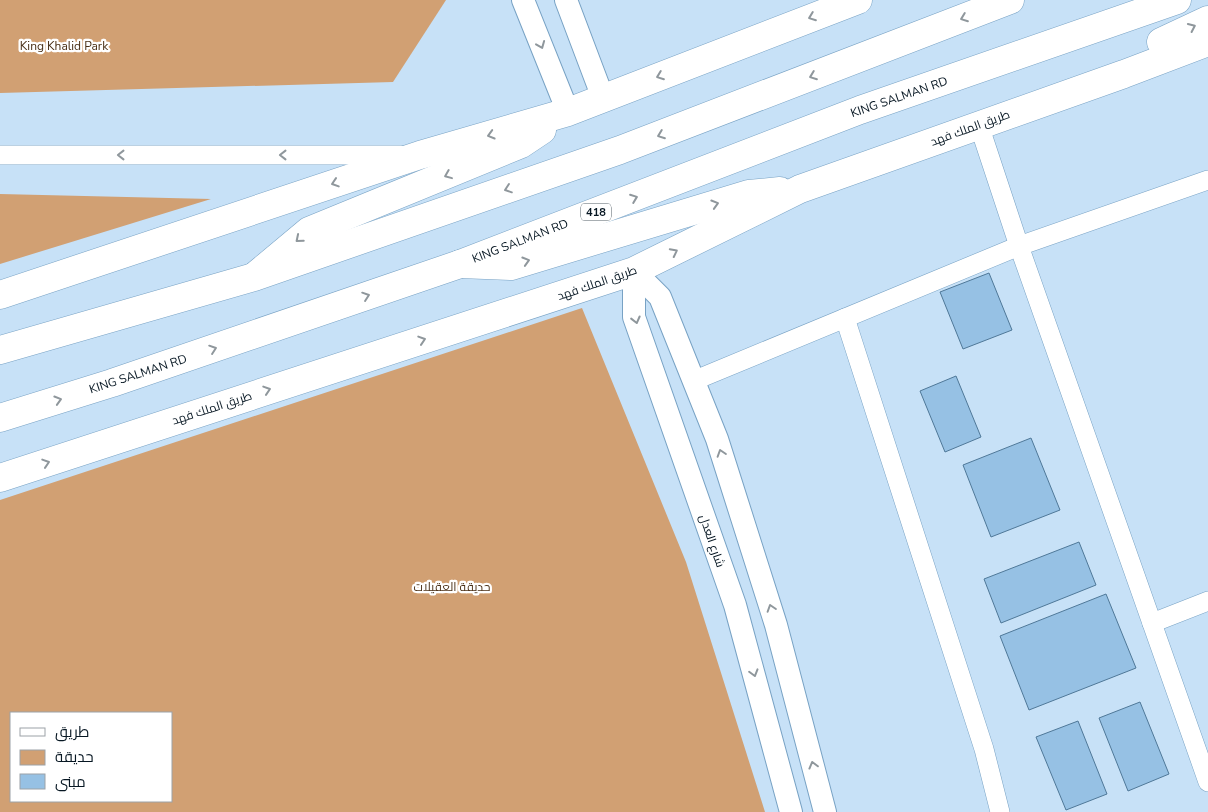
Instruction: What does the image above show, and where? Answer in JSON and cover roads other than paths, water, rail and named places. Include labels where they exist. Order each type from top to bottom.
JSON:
[{"type":"main road","points":[[0,295],[420,155],[568,112],[858,0]]},
{"type":"main road","points":[[0,350],[254,277],[620,150],[1010,0]]},
{"type":"main road","name":"KING SALMAN RD","points":[[6,416],[112,383],[460,264],[860,110],[1177,0]]},
{"type":"main road","points":[[1124,74],[1156,44],[1208,20]]},
{"type":"main road","name":"طريق الملك فهد","points":[[0,478],[634,271],[800,189],[1124,74],[1208,42]]},
{"type":"main road","points":[[254,277],[309,231],[521,144],[568,112]]},
{"type":"main road","points":[[460,264],[511,266],[749,194],[800,189]]},
{"type":"street","points":[[523,0],[568,112]]},
{"type":"street","points":[[566,0],[603,98]]},
{"type":"street","points":[[979,125],[1019,246],[1208,782]]},
{"type":"street","points":[[0,154],[420,155]]},
{"type":"street","points":[[694,381],[1019,246],[1207,183]]},
{"type":"street","points":[[634,271],[660,297],[717,439],[776,625],[826,812]]},
{"type":"street","name":"شارع العدل","points":[[634,271],[634,317],[735,605],[791,812]]},
{"type":"street","points":[[845,318],[984,749],[1000,812]]},
{"type":"street","points":[[1152,623],[1208,601]]},
{"type":"park label","name":"King Khalid Park","points":[[64,46]]},
{"type":"park label","name":"حديقة العقيلات","points":[[452,587]]}]
